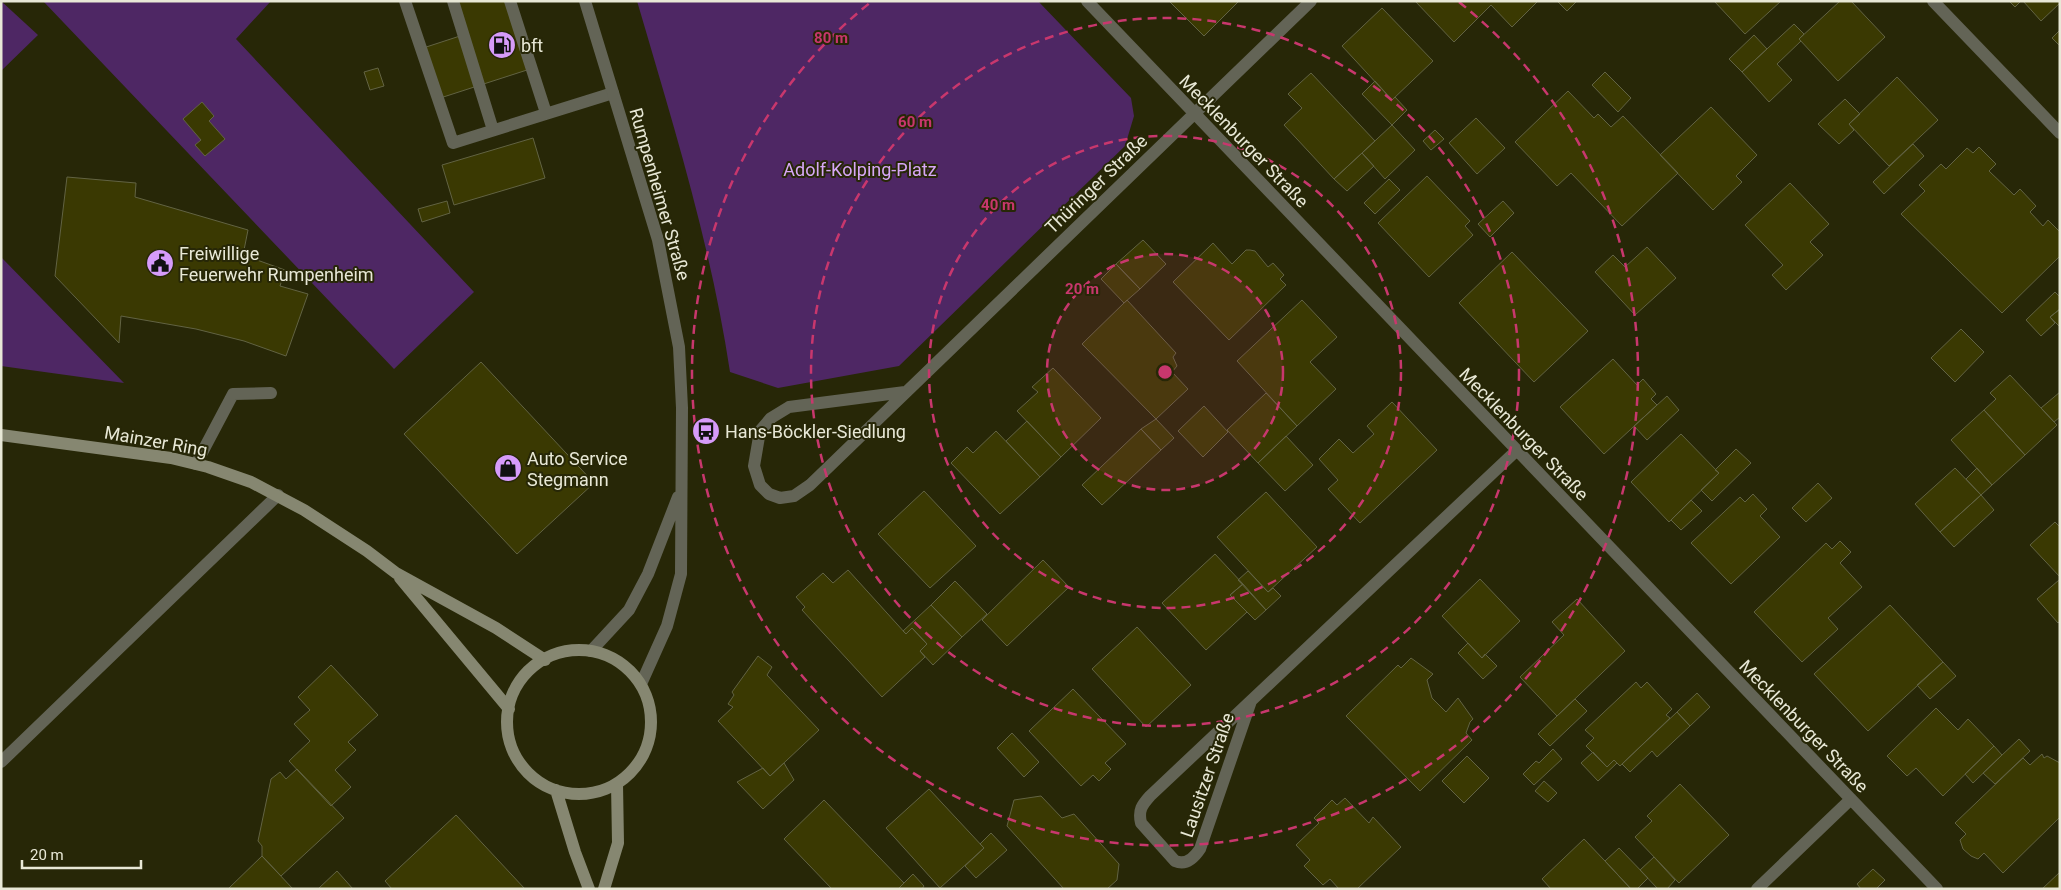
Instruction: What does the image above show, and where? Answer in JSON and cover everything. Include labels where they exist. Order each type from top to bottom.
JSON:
[{"type":"street","points":[[405,1],[453,142],[613,93]]},
{"type":"street","points":[[453,1],[494,130]]},
{"type":"street","points":[[510,1],[546,114]]},
{"type":"street","name":"Rumpenheimer Straße","points":[[585,1],[658,240],[679,347],[682,408],[680,490],[681,574],[667,626],[640,684]]},
{"type":"street","name":"Mecklenburger Straße","points":[[1087,1],[1937,889]]},
{"type":"street","name":"Thüringer Straße","points":[[905,392],[1312,1]]},
{"type":"street","points":[[1933,1],[2060,133]]},
{"type":"street","points":[[905,392],[810,485],[794,496],[780,498],[769,494],[760,485],[754,466],[760,431],[771,418],[789,407],[905,392]]},
{"type":"street","points":[[196,464],[233,394],[271,393]]},
{"type":"street","name":"Mainzer Ring","points":[[1,435],[171,458],[251,482],[278,495],[332,527],[396,573],[496,628],[544,660]]},
{"type":"street","name":"Lausitzer Straße","points":[[1251,701],[1200,849],[1187,862],[1181,863],[1176,861],[1142,823],[1139,815],[1140,806],[1251,701],[1516,451]]},
{"type":"street","name":"Rumpenheimer Straße","points":[[591,651],[628,610],[648,574],[680,490]]},
{"type":"street","points":[[1,762],[278,495]]},
{"type":"street","name":"Mainzer Ring","points":[[396,573],[509,709]]},
{"type":"street","points":[[591,651],[616,660],[627,668],[640,684],[648,700],[651,713],[649,739],[638,763],[630,774],[616,784],[601,791],[585,794],[556,790],[536,780],[524,768],[515,754],[507,722],[509,709],[516,689],[525,675],[544,660],[565,652],[591,651]]},
{"type":"street","points":[[604,889],[618,843],[616,784]]},
{"type":"street","points":[[556,790],[575,852],[589,889]]},
{"type":"street","points":[[1757,889],[1851,800]]},
{"type":"green space","points":[[1,1],[38,35],[1,71]]},
{"type":"green space","points":[[43,1],[271,1],[236,39],[474,292],[394,369]]},
{"type":"green space","name":"Adolf-Kolping-Platz","points":[[637,1],[1038,1],[1131,98],[1134,116],[1125,146],[899,366],[778,388],[730,372],[713,278],[702,231]]},
{"type":"green space","points":[[1,257],[124,383],[1,366]]},
{"type":"building","points":[[452,1],[505,1],[527,70],[434,100],[417,50],[463,35]]},
{"type":"building","points":[[1169,1],[1239,1],[1204,36]]},
{"type":"building","points":[[1415,1],[1538,1],[1512,27],[1491,5],[1454,42]]},
{"type":"building","points":[[1557,1],[1577,1],[1567,11]]},
{"type":"building","points":[[1714,1],[1781,1],[1745,34]]},
{"type":"building","points":[[1840,1],[1851,1],[1885,37],[1838,81],[1799,39]]},
{"type":"building","points":[[2009,1],[2021,1],[2015,7]]},
{"type":"building","points":[[2023,1],[2060,1],[2060,3],[2041,21]]},
{"type":"building","points":[[1382,8],[1433,61],[1392,100],[1342,46]]},
{"type":"building","points":[[1794,24],[1804,34],[1799,39],[1801,41],[1777,64],[1792,80],[1769,102],[1742,72]]},
{"type":"building","points":[[2060,30],[2060,46],[2052,38]]},
{"type":"building","points":[[1754,35],[1767,49],[1742,72],[1729,59]]},
{"type":"building","points":[[378,68],[384,86],[370,90],[364,72]]},
{"type":"building","points":[[1605,72],[1631,98],[1618,112],[1592,85]]},
{"type":"building","points":[[1311,73],[1375,141],[1334,179],[1284,125],[1302,108],[1288,94]]},
{"type":"building","points":[[1897,77],[1938,120],[1889,166],[1849,124]]},
{"type":"building","points":[[1375,81],[1392,100],[1395,97],[1407,110],[1392,125],[1362,94]]},
{"type":"building","points":[[1568,91],[1594,118],[1598,114],[1611,127],[1623,116],[1678,173],[1622,226],[1571,173],[1557,186],[1515,142]]},
{"type":"building","points":[[1845,99],[1860,114],[1849,124],[1854,130],[1839,144],[1818,124]]},
{"type":"building","points":[[202,102],[214,116],[209,121],[225,139],[205,156],[195,145],[201,140],[183,119]]},
{"type":"building","points":[[1711,107],[1757,155],[1736,176],[1742,182],[1713,210],[1660,155]]},
{"type":"building","points":[[1476,118],[1505,148],[1477,174],[1449,143]]},
{"type":"building","points":[[1392,125],[1415,150],[1385,179],[1362,153]]},
{"type":"building","points":[[1435,130],[1444,139],[1431,150],[1423,141]]},
{"type":"building","points":[[533,138],[545,178],[454,205],[442,165]]},
{"type":"building","points":[[1913,144],[1924,156],[1884,194],[1873,182]]},
{"type":"building","points":[[1979,147],[1996,164],[1989,171],[2014,195],[2020,189],[2036,206],[2030,212],[2043,226],[2048,220],[2060,232],[2060,256],[2002,313],[1901,214],[1925,191],[1919,185],[1941,164],[1946,169],[1967,148],[1973,153]]},
{"type":"building","points":[[1362,153],[1374,166],[1347,191],[1334,179]]},
{"type":"building","points":[[1427,176],[1470,221],[1465,226],[1473,235],[1429,277],[1378,223]]},
{"type":"building","name":"Freiwillige Feuerwehr Rumpenheim","points":[[67,177],[136,183],[135,197],[248,230],[243,255],[285,270],[280,286],[308,294],[286,356],[244,341],[196,329],[121,316],[119,343],[55,276]]},
{"type":"building","points":[[1389,179],[1400,190],[1375,214],[1364,203]]},
{"type":"building","points":[[1790,183],[1829,224],[1810,242],[1823,255],[1786,290],[1772,275],[1783,265],[1745,225]]},
{"type":"building","points":[[447,201],[450,213],[422,222],[418,209]]},
{"type":"building","points":[[1503,201],[1514,213],[1490,237],[1478,224]]},
{"type":"building","points":[[1143,240],[1166,264],[1140,289],[1116,264]]},
{"type":"building","points":[[1213,243],[1232,264],[1246,250],[1255,251],[1268,267],[1273,263],[1284,275],[1280,279],[1286,285],[1229,340],[1173,282]]},
{"type":"building","points":[[1647,247],[1676,278],[1635,315],[1595,272],[1613,255],[1625,267]]},
{"type":"building","points":[[1512,252],[1588,331],[1534,382],[1459,303]]},
{"type":"building","points":[[1116,264],[1140,289],[1124,303],[1101,279]]},
{"type":"building","points":[[2055,292],[2060,297],[2060,309],[2050,317],[2055,323],[2041,336],[2026,320]]},
{"type":"building","points":[[1127,300],[1176,353],[1173,357],[1177,366],[1172,372],[1188,389],[1156,419],[1082,344]]},
{"type":"building","points":[[1302,300],[1337,337],[1310,362],[1336,389],[1297,426],[1237,361]]},
{"type":"building","points":[[2060,309],[2060,327],[2050,317]]},
{"type":"building","points":[[1961,329],[1984,352],[1955,382],[1931,358]]},
{"type":"building","points":[[1613,359],[1637,385],[1643,379],[1656,394],[1651,399],[1657,405],[1604,454],[1560,407]]},
{"type":"building","points":[[481,362],[594,483],[517,554],[404,434]]},
{"type":"building","points":[[1053,368],[1101,418],[1061,457],[1017,411],[1038,392],[1032,387]]},
{"type":"building","points":[[2010,375],[2057,425],[2025,455],[1984,410],[1996,399],[1990,393]]},
{"type":"building","points":[[2060,392],[2060,417],[2054,422],[2041,408]]},
{"type":"building","points":[[1266,393],[1297,426],[1258,463],[1227,430]]},
{"type":"building","points":[[1667,396],[1679,410],[1647,440],[1634,426]]},
{"type":"building","points":[[1392,402],[1437,450],[1360,523],[1328,489],[1338,480],[1319,459],[1339,439],[1353,453],[1374,434],[1367,426]]},
{"type":"building","points":[[1204,406],[1228,432],[1203,457],[1178,431]]},
{"type":"building","points":[[1984,410],[2025,455],[1992,485],[1951,440]]},
{"type":"building","points":[[1156,419],[1174,438],[1161,450],[1141,429]]},
{"type":"building","points":[[1027,421],[1061,457],[1040,477],[1006,441]]},
{"type":"building","points":[[1141,429],[1161,450],[1102,505],[1082,485]]},
{"type":"building","points":[[996,431],[1040,477],[1000,514],[951,463],[967,447],[973,453]]},
{"type":"building","points":[[1681,434],[1719,473],[1669,522],[1631,482]]},
{"type":"building","points":[[1286,436],[1313,465],[1285,491],[1258,463]]},
{"type":"building","points":[[1736,449],[1751,463],[1712,501],[1701,490],[1719,473],[1715,470]]},
{"type":"building","points":[[1955,468],[1981,495],[1940,532],[1915,504]]},
{"type":"building","points":[[1977,468],[1992,485],[1981,495],[1966,479]]},
{"type":"building","points":[[1818,483],[1832,498],[1806,522],[1792,508]]},
{"type":"building","points":[[924,491],[976,546],[930,588],[878,534]]},
{"type":"building","points":[[1266,492],[1317,547],[1268,592],[1217,537]]},
{"type":"building","points":[[1753,494],[1767,509],[1760,516],[1780,537],[1731,584],[1691,543],[1740,497],[1745,502]]},
{"type":"building","points":[[1981,495],[1994,510],[1954,547],[1940,532]]},
{"type":"building","points":[[1691,500],[1702,511],[1681,530],[1671,520]]},
{"type":"building","points":[[2055,522],[2060,527],[2060,577],[2030,545]]},
{"type":"building","points":[[1840,541],[1851,552],[1840,563],[1862,587],[1828,618],[1838,629],[1802,662],[1754,612],[1826,543],[1832,549]]},
{"type":"building","points":[[1215,554],[1243,584],[1230,595],[1247,612],[1206,650],[1162,603]]},
{"type":"building","points":[[1043,560],[1069,587],[1007,646],[982,620]]},
{"type":"building","points":[[848,570],[906,634],[912,628],[927,644],[920,651],[925,657],[882,697],[802,610],[805,607],[796,597],[823,573],[833,583]]},
{"type":"building","points":[[1248,571],[1268,592],[1273,588],[1281,596],[1266,610],[1238,580]]},
{"type":"building","points":[[1480,579],[1520,621],[1482,658],[1442,616]]},
{"type":"building","points":[[2059,580],[2060,621],[2058,623],[2037,599]]},
{"type":"building","points":[[955,581],[987,614],[962,637],[931,605]]},
{"type":"building","points":[[1243,584],[1266,610],[1255,620],[1230,595]]},
{"type":"building","points":[[1577,599],[1625,651],[1557,716],[1520,677],[1564,635],[1552,622]]},
{"type":"building","points":[[931,605],[962,637],[933,665],[920,651],[927,644],[912,628],[906,634],[903,631]]},
{"type":"building","points":[[1890,605],[1943,662],[1868,731],[1814,674]]},
{"type":"building","points":[[1137,627],[1191,685],[1146,727],[1092,669]]},
{"type":"building","points":[[1468,643],[1482,658],[1485,654],[1497,666],[1483,679],[1458,653]]},
{"type":"building","points":[[758,656],[772,667],[767,675],[819,730],[770,776],[718,721],[733,707],[728,704],[734,695],[732,692]]},
{"type":"building","points":[[1411,658],[1433,674],[1427,680],[1432,698],[1446,712],[1458,698],[1473,719],[1466,733],[1472,740],[1420,791],[1346,716],[1398,665],[1401,668]]},
{"type":"building","points":[[1943,662],[1956,676],[1930,699],[1917,685]]},
{"type":"building","points":[[331,665],[378,715],[348,742],[356,750],[335,770],[351,787],[331,806],[289,761],[310,741],[294,724],[310,710],[298,697]]},
{"type":"building","points":[[1636,682],[1641,688],[1647,682],[1672,709],[1666,715],[1670,718],[1620,766],[1614,760],[1607,767],[1586,746],[1594,738],[1585,730]]},
{"type":"building","points":[[1073,689],[1126,744],[1105,763],[1111,769],[1099,781],[1093,775],[1081,786],[1029,731]]},
{"type":"building","points":[[1697,693],[1710,707],[1690,726],[1677,712]]},
{"type":"building","points":[[1575,699],[1587,711],[1550,746],[1538,734]]},
{"type":"building","points":[[1936,708],[1958,730],[1968,719],[1994,746],[1943,796],[1916,768],[1907,776],[1887,756]]},
{"type":"building","points":[[1677,712],[1690,726],[1657,757],[1652,751],[1630,772],[1622,764]]},
{"type":"building","points":[[1012,733],[1039,762],[1024,777],[997,748]]},
{"type":"building","points":[[2019,739],[2030,751],[1995,784],[1983,773]]},
{"type":"building","points":[[1994,746],[2002,755],[1973,783],[1965,774]]},
{"type":"building","points":[[1553,749],[1562,759],[1534,785],[1523,774],[1536,761],[1539,763]]},
{"type":"building","points":[[1593,752],[1607,767],[1614,760],[1617,763],[1598,781],[1581,763]]},
{"type":"building","points":[[2042,754],[2044,758],[2047,756],[2060,763],[2060,817],[2003,873],[1984,853],[1978,859],[1963,849],[1960,840],[1966,834],[1955,823],[2023,758],[2030,765]]},
{"type":"building","points":[[1467,756],[1489,778],[1464,803],[1442,781]]},
{"type":"building","points":[[784,763],[794,780],[763,809],[737,782],[763,768],[770,776]]},
{"type":"building","points":[[297,769],[344,818],[281,876],[262,856],[262,846],[258,841],[271,779],[280,772],[286,779]]},
{"type":"building","points":[[1544,781],[1557,793],[1548,802],[1535,791]]},
{"type":"building","points":[[1680,784],[1729,835],[1679,883],[1635,837],[1652,821],[1647,816]]},
{"type":"building","points":[[929,789],[984,848],[940,888],[886,828]]},
{"type":"building","points":[[1041,796],[1062,818],[1074,814],[1119,864],[1117,880],[1107,889],[1064,889],[1007,826],[1014,800]]},
{"type":"building","points":[[1345,798],[1369,823],[1373,817],[1401,847],[1357,889],[1339,889],[1330,879],[1323,885],[1304,866],[1310,860],[1296,845],[1319,823],[1314,818],[1332,800],[1337,805]]},
{"type":"building","points":[[824,800],[904,883],[898,889],[832,889],[784,839]]},
{"type":"building","points":[[456,815],[525,889],[392,889],[385,881]]},
{"type":"building","points":[[991,833],[1007,850],[976,878],[965,866],[984,848],[980,844]]},
{"type":"building","points":[[1584,839],[1631,889],[1551,889],[1542,879]]},
{"type":"building","points":[[1619,848],[1648,878],[1637,889],[1631,889],[1605,861]]},
{"type":"building","points":[[262,856],[293,889],[228,889]]},
{"type":"building","points":[[1654,857],[1675,880],[1667,889],[1658,889],[1640,870]]},
{"type":"building","points":[[1873,869],[1885,880],[1876,889],[1861,889],[1857,884]]},
{"type":"building","points":[[337,871],[353,889],[318,889]]},
{"type":"building","points":[[2060,872],[2060,889],[2042,889]]},
{"type":"building","points":[[913,874],[924,886],[922,889],[898,889]]},
{"type":"place","name":"bft","points":[[502,45]]},
{"type":"place","name":"Freiwillige Feuerwehr Rumpenheim","points":[[160,263]]},
{"type":"place","name":"Hans-Böckler-Siedlung","points":[[706,431]]},
{"type":"place","name":"Auto Service Stegmann","points":[[508,468]]}]
